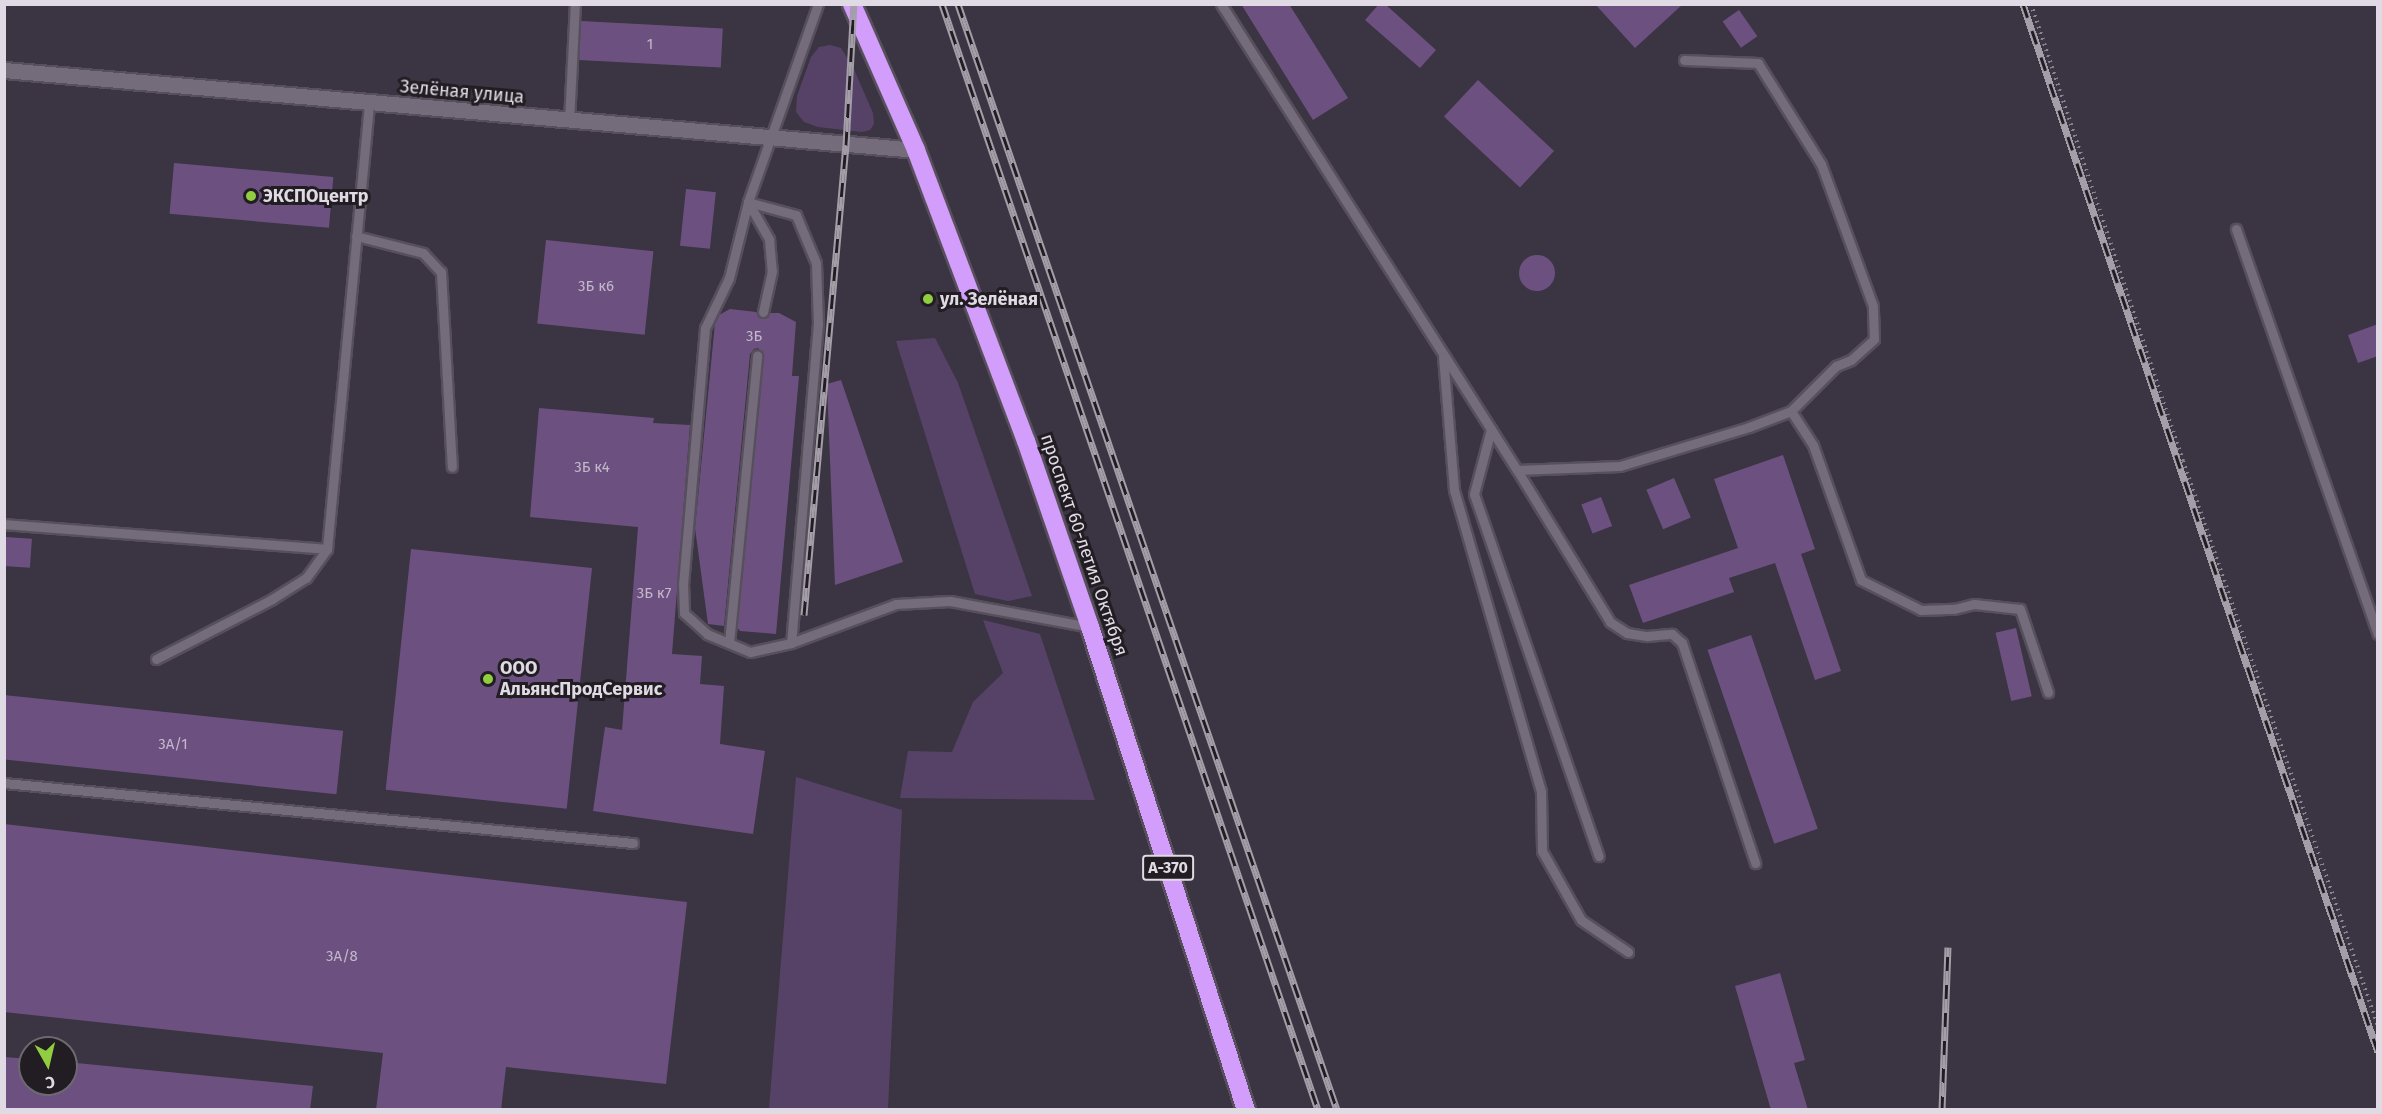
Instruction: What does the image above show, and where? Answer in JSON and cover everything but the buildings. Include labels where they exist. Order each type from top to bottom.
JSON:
[{"type":"highway","name":"проспект 60-летия Октября","points":[[852,4],[916,150],[1022,430],[1090,627],[1246,1110]]},
{"type":"street","name":"Зелёная улица","points":[[4,70],[369,104],[916,150]]},
{"type":"lane","points":[[569,121],[574,4]]},
{"type":"lane","points":[[818,4],[747,202],[729,278],[705,328],[683,583],[684,614],[707,634],[750,652],[791,643],[896,604],[950,601],[1090,627]]},
{"type":"lane","points":[[1221,4],[1517,470],[1610,622],[1627,633],[1647,636],[1672,634],[1682,643],[1755,863]]},
{"type":"lane","points":[[1517,470],[1620,466],[1749,427],[1791,411],[1836,366],[1851,360],[1874,339],[1874,306],[1821,164],[1758,63],[1684,60]]},
{"type":"lane","points":[[156,659],[272,599],[306,578],[327,549],[369,104]]},
{"type":"lane","points":[[747,202],[769,238],[772,271],[763,312]]},
{"type":"lane","points":[[747,202],[796,216],[816,263],[818,323],[791,643]]},
{"type":"lane","points":[[2236,229],[2378,634]]},
{"type":"lane","points":[[356,236],[423,253],[441,272],[452,467]]},
{"type":"lane","points":[[1443,353],[1454,490],[1541,792],[1542,851],[1581,920],[1628,952]]},
{"type":"lane","points":[[729,643],[757,355]]},
{"type":"lane","points":[[1791,411],[1813,445],[1861,580],[1921,610],[1954,609],[1974,603],[2020,609],[2048,692]]},
{"type":"lane","points":[[1491,429],[1474,494],[1599,856]]},
{"type":"lane","points":[[4,524],[327,549]]},
{"type":"lane","points":[[4,783],[633,843]]},
{"type":"path","points":[[2031,4],[2187,472],[2378,1026]]},
{"type":"shaded area","points":[[830,45],[841,48],[853,67],[873,113],[874,124],[870,130],[862,132],[818,127],[804,122],[796,112],[797,96],[811,57],[819,47]]},
{"type":"shaded area","points":[[935,338],[958,383],[1032,596],[1008,601],[975,594],[896,341]]},
{"type":"shaded area","points":[[983,620],[1040,634],[1095,800],[900,798],[908,751],[952,752],[973,702],[1003,673]]},
{"type":"shaded area","points":[[796,777],[902,810],[888,1109],[769,1109]]},
{"type":"railway","points":[[804,615],[846,145],[854,4]]},
{"type":"railway","points":[[942,4],[1318,1110]]},
{"type":"railway","points":[[958,4],[1337,1110]]},
{"type":"railway","points":[[2023,4],[2378,1052]]},
{"type":"railway","points":[[1942,1110],[1948,947]]},
{"type":"place","name":"ЭКСПОцентр","points":[[251,196]]},
{"type":"place","name":"ул. Зелёная","points":[[928,299]]},
{"type":"place","name":"ООО АльянсПродСервис","points":[[488,679]]}]
